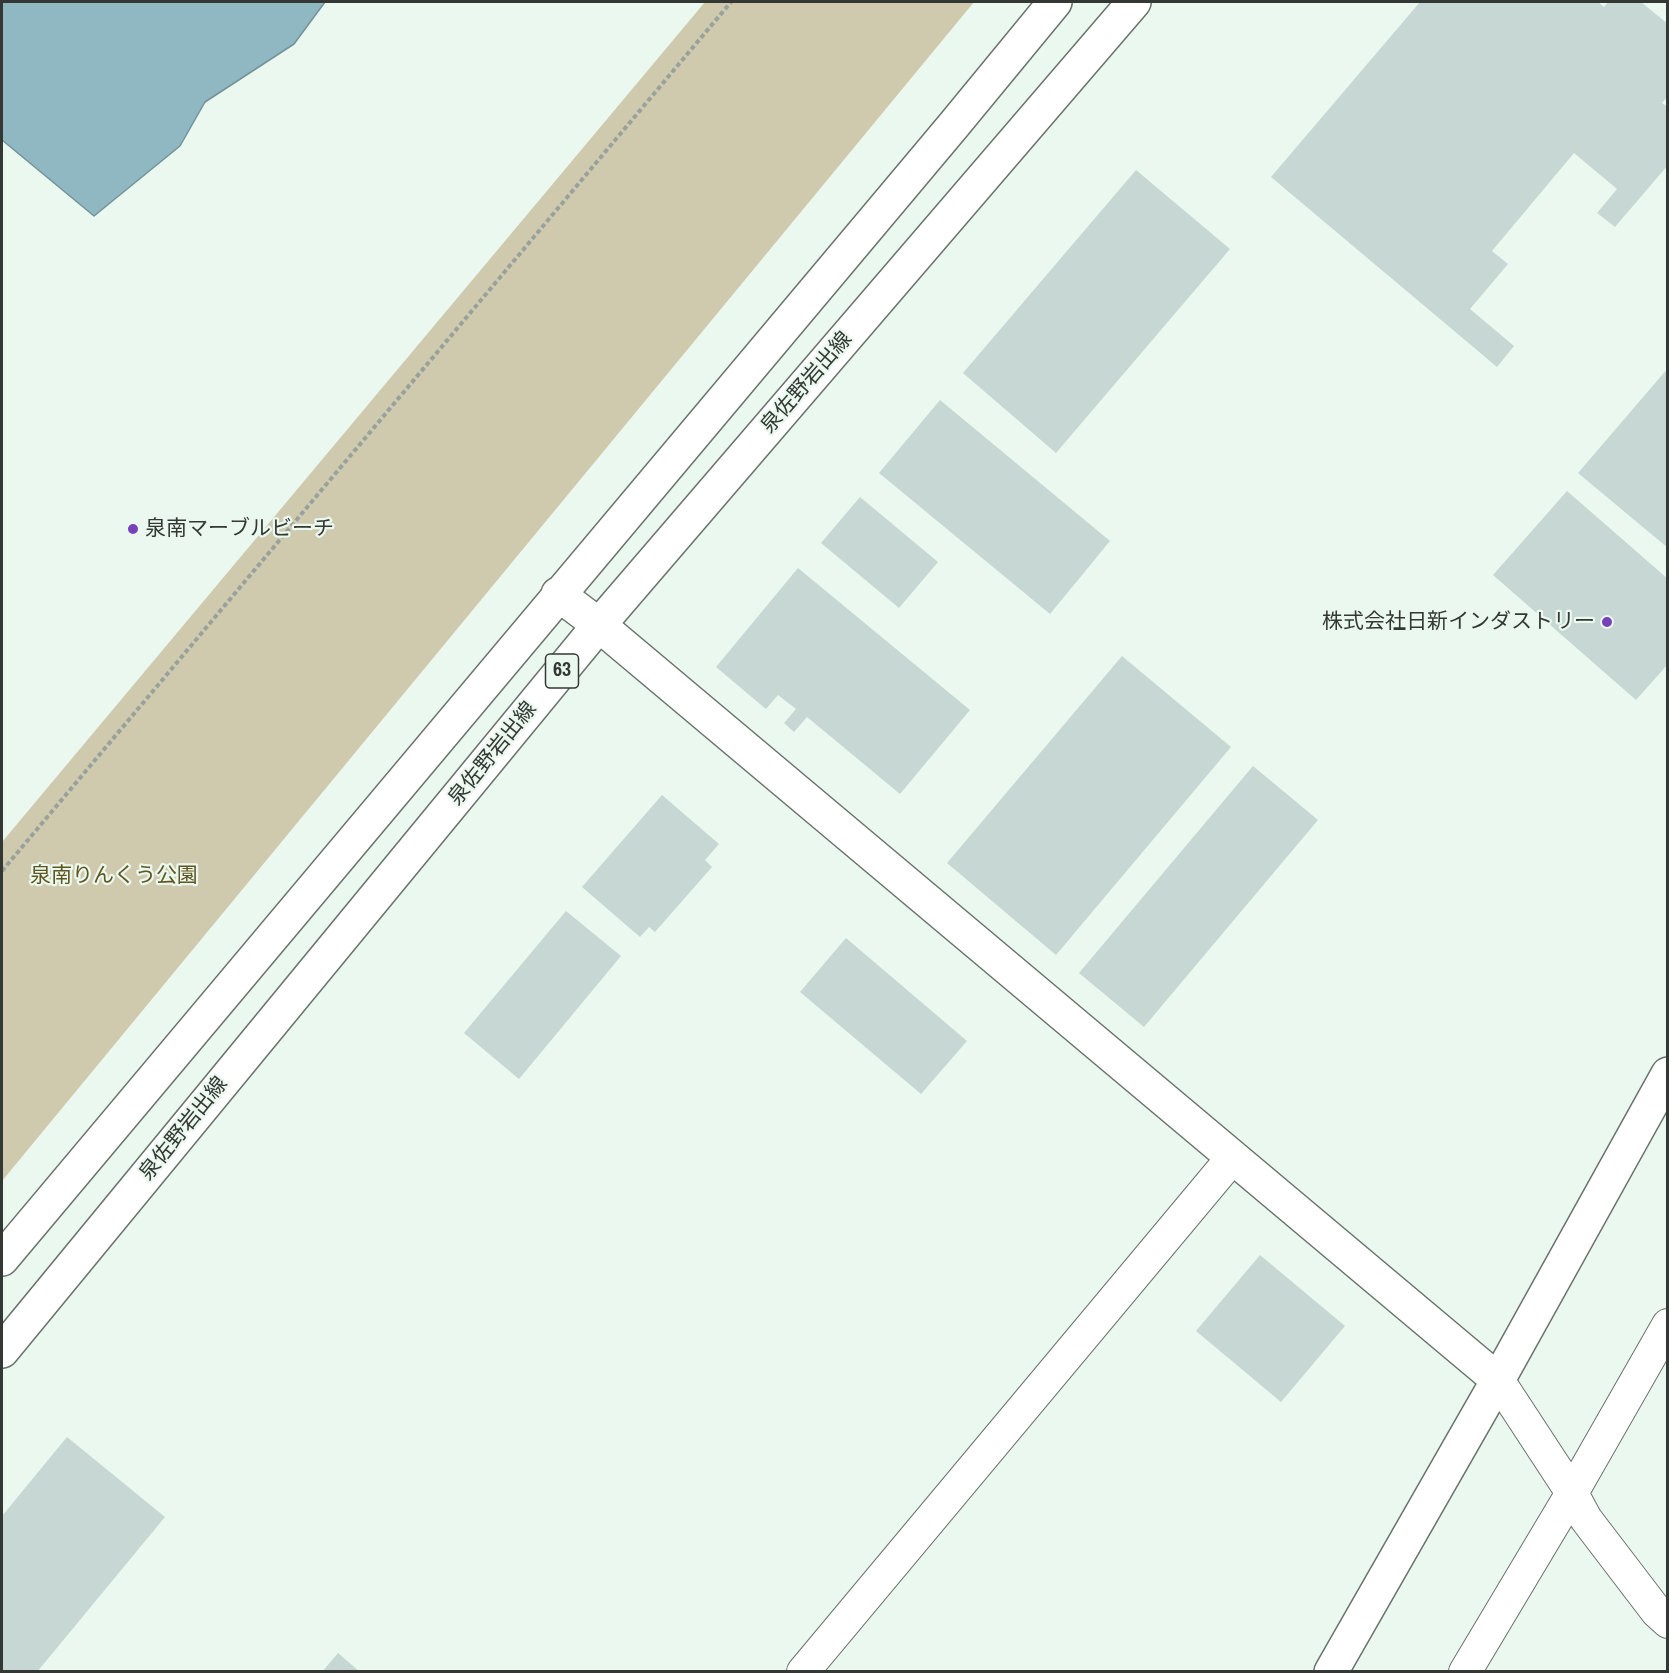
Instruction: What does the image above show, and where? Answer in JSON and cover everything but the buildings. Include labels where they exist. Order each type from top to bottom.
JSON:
[{"type":"main road","name":"63","points":[[2,1259],[1055,2]]},
{"type":"main road","name":"泉佐野岩出線","points":[[2,1351],[599,626],[1134,2]]},
{"type":"main road","points":[[558,594],[1498,1380]]},
{"type":"main road","points":[[1331,1671],[1498,1380],[1668,1074]]},
{"type":"street","points":[[803,1671],[1233,1157]]},
{"type":"street","points":[[1465,1671],[1572,1493],[1668,1325]]},
{"type":"street","points":[[1498,1380],[1572,1493],[1586,1519],[1657,1612],[1668,1622]]},
{"type":"path","points":[[2,871],[731,2]]},
{"type":"green space","name":"泉南りんくう公園","points":[[705,2],[974,2],[2,1181],[2,842]]},
{"type":"water","points":[[2,2],[325,2],[294,44],[205,102],[180,146],[94,216],[2,140]]},
{"type":"place","name":"泉南マーブルビーチ","points":[[133,529]]},
{"type":"place","name":"株式会社日新インダストリー","points":[[1607,622]]}]
